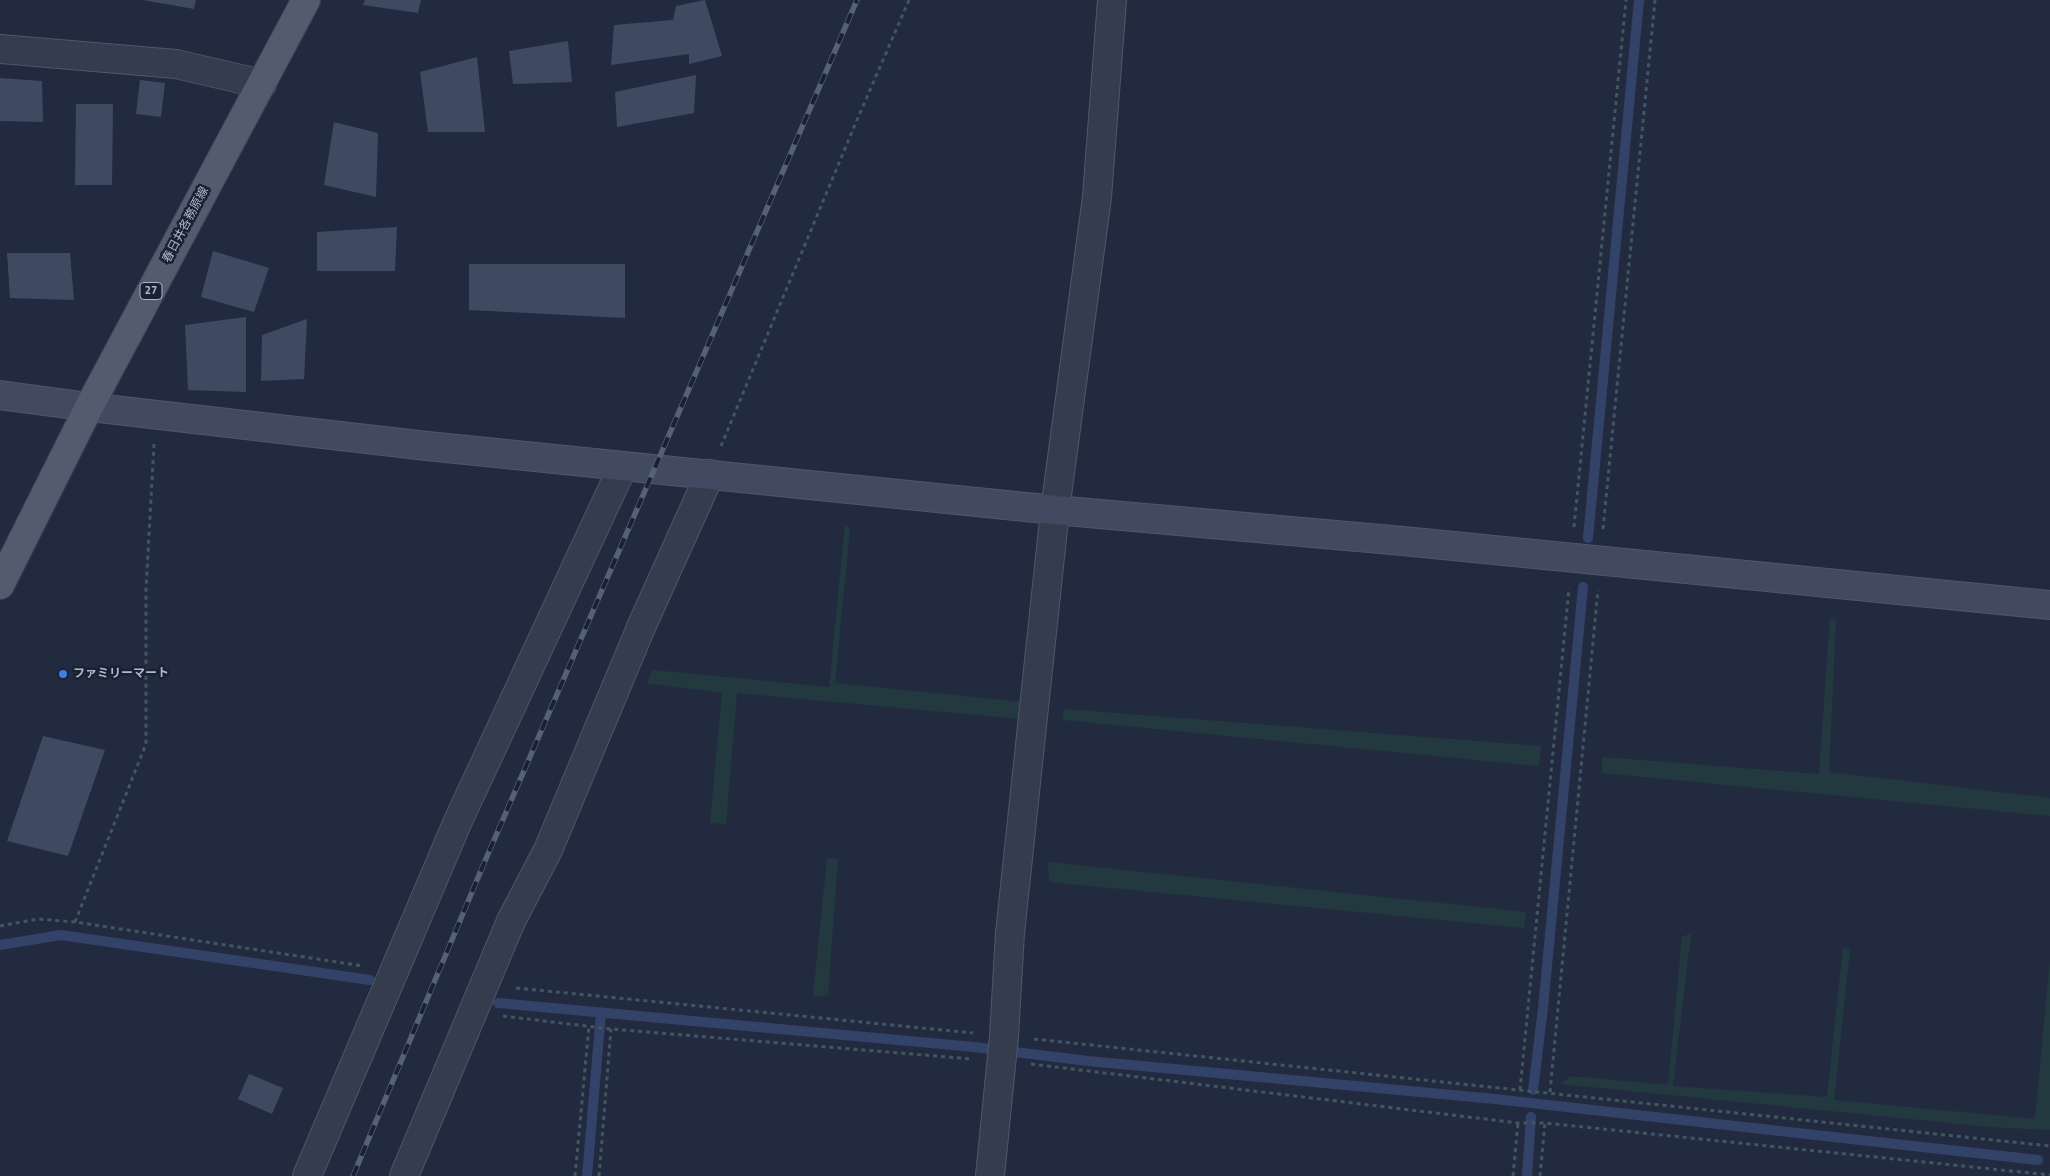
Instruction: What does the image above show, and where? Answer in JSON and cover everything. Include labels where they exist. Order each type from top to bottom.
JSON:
[{"type":"main road","name":"春日井各務原線","points":[[0,585],[89,407],[306,0]]},
{"type":"street","points":[[990,1176],[1002,1052],[1010,933],[1055,510],[1093,232],[1112,0]]},
{"type":"street","points":[[0,49],[176,64],[262,84]]},
{"type":"street","points":[[0,395],[155,415],[623,466],[1055,510],[1423,543],[2050,605]]},
{"type":"street","points":[[307,1176],[458,821],[623,466]]},
{"type":"street","points":[[404,1176],[510,921],[548,850],[642,625],[710,474]]},
{"type":"path","points":[[710,474],[854,127],[909,0]]},
{"type":"path","points":[[75,922],[146,744],[146,590],[155,415]]},
{"type":"path","points":[[0,926],[38,919],[75,922],[393,972]]},
{"type":"path","points":[[473,1013],[610,1029],[1002,1052],[1518,1123],[1545,1123],[2050,1174]]},
{"type":"path","points":[[575,1176],[591,1026]]},
{"type":"path","points":[[599,1176],[610,1029]]},
{"type":"path","points":[[1520,1090],[2050,1146]]},
{"type":"path","points":[[1513,1176],[1518,1123]]},
{"type":"path","points":[[1540,1176],[1545,1123]]},
{"type":"shaded area","points":[[845,525],[850,529],[835,683],[1022,702],[1021,719],[737,693],[726,824],[710,823],[722,693],[647,683],[652,670],[829,687]]},
{"type":"shaded area","points":[[1830,618],[1836,620],[1829,772],[2050,798],[2050,816],[1602,773],[1602,757],[1819,774]]},
{"type":"shaded area","points":[[1064,709],[1541,746],[1539,766],[1063,720]]},
{"type":"shaded area","points":[[827,858],[838,859],[828,995],[813,996]]},
{"type":"shaded area","points":[[1048,862],[1526,912],[1524,928],[1049,882]]},
{"type":"shaded area","points":[[1691,933],[1673,1086],[1827,1097],[1843,947],[1850,950],[1834,1100],[2035,1119],[2050,960],[2050,1130],[1990,1127],[1560,1084],[1571,1076],[1668,1085],[1682,937]]},
{"type":"building","points":[[143,0],[196,0],[194,9]]},
{"type":"building","points":[[365,0],[421,0],[418,13],[363,5]]},
{"type":"building","points":[[705,0],[722,56],[689,64],[689,54],[611,65],[614,25],[673,20],[676,6]]},
{"type":"building","points":[[568,41],[572,82],[513,84],[509,51]]},
{"type":"building","points":[[477,57],[485,132],[428,132],[420,72]]},
{"type":"building","points":[[696,75],[694,113],[617,127],[615,92]]},
{"type":"building","points":[[0,78],[42,81],[43,122],[0,121]]},
{"type":"building","points":[[140,80],[165,83],[161,117],[136,114]]},
{"type":"building","points":[[76,104],[113,104],[112,185],[75,185]]},
{"type":"building","points":[[334,122],[378,133],[376,197],[324,185]]},
{"type":"building","points":[[397,227],[395,271],[317,271],[317,232]]},
{"type":"building","points":[[213,251],[269,268],[254,312],[201,297]]},
{"type":"building","points":[[7,253],[70,253],[74,300],[10,298]]},
{"type":"building","points":[[469,264],[625,264],[625,318],[469,310]]},
{"type":"building","points":[[246,317],[246,392],[188,390],[185,325]]},
{"type":"building","points":[[307,319],[304,379],[261,381],[262,335]]},
{"type":"building","points":[[43,736],[105,750],[68,856],[7,841]]},
{"type":"building","points":[[249,1074],[283,1088],[272,1114],[238,1099]]},
{"type":"waterway","points":[[1588,538],[1639,0]]},
{"type":"waterway","points":[[1533,1090],[1543,1008],[1583,587]]},
{"type":"waterway","points":[[0,945],[61,935],[370,980]]},
{"type":"waterway","points":[[498,1003],[974,1047],[1088,1061],[1495,1099],[2038,1160]]},
{"type":"waterway","points":[[587,1176],[601,1013]]},
{"type":"waterway","points":[[1527,1176],[1531,1117]]},
{"type":"railway","points":[[353,1176],[485,861],[857,0]]},
{"type":"place","name":"ファミリーマート","points":[[63,674]]}]
